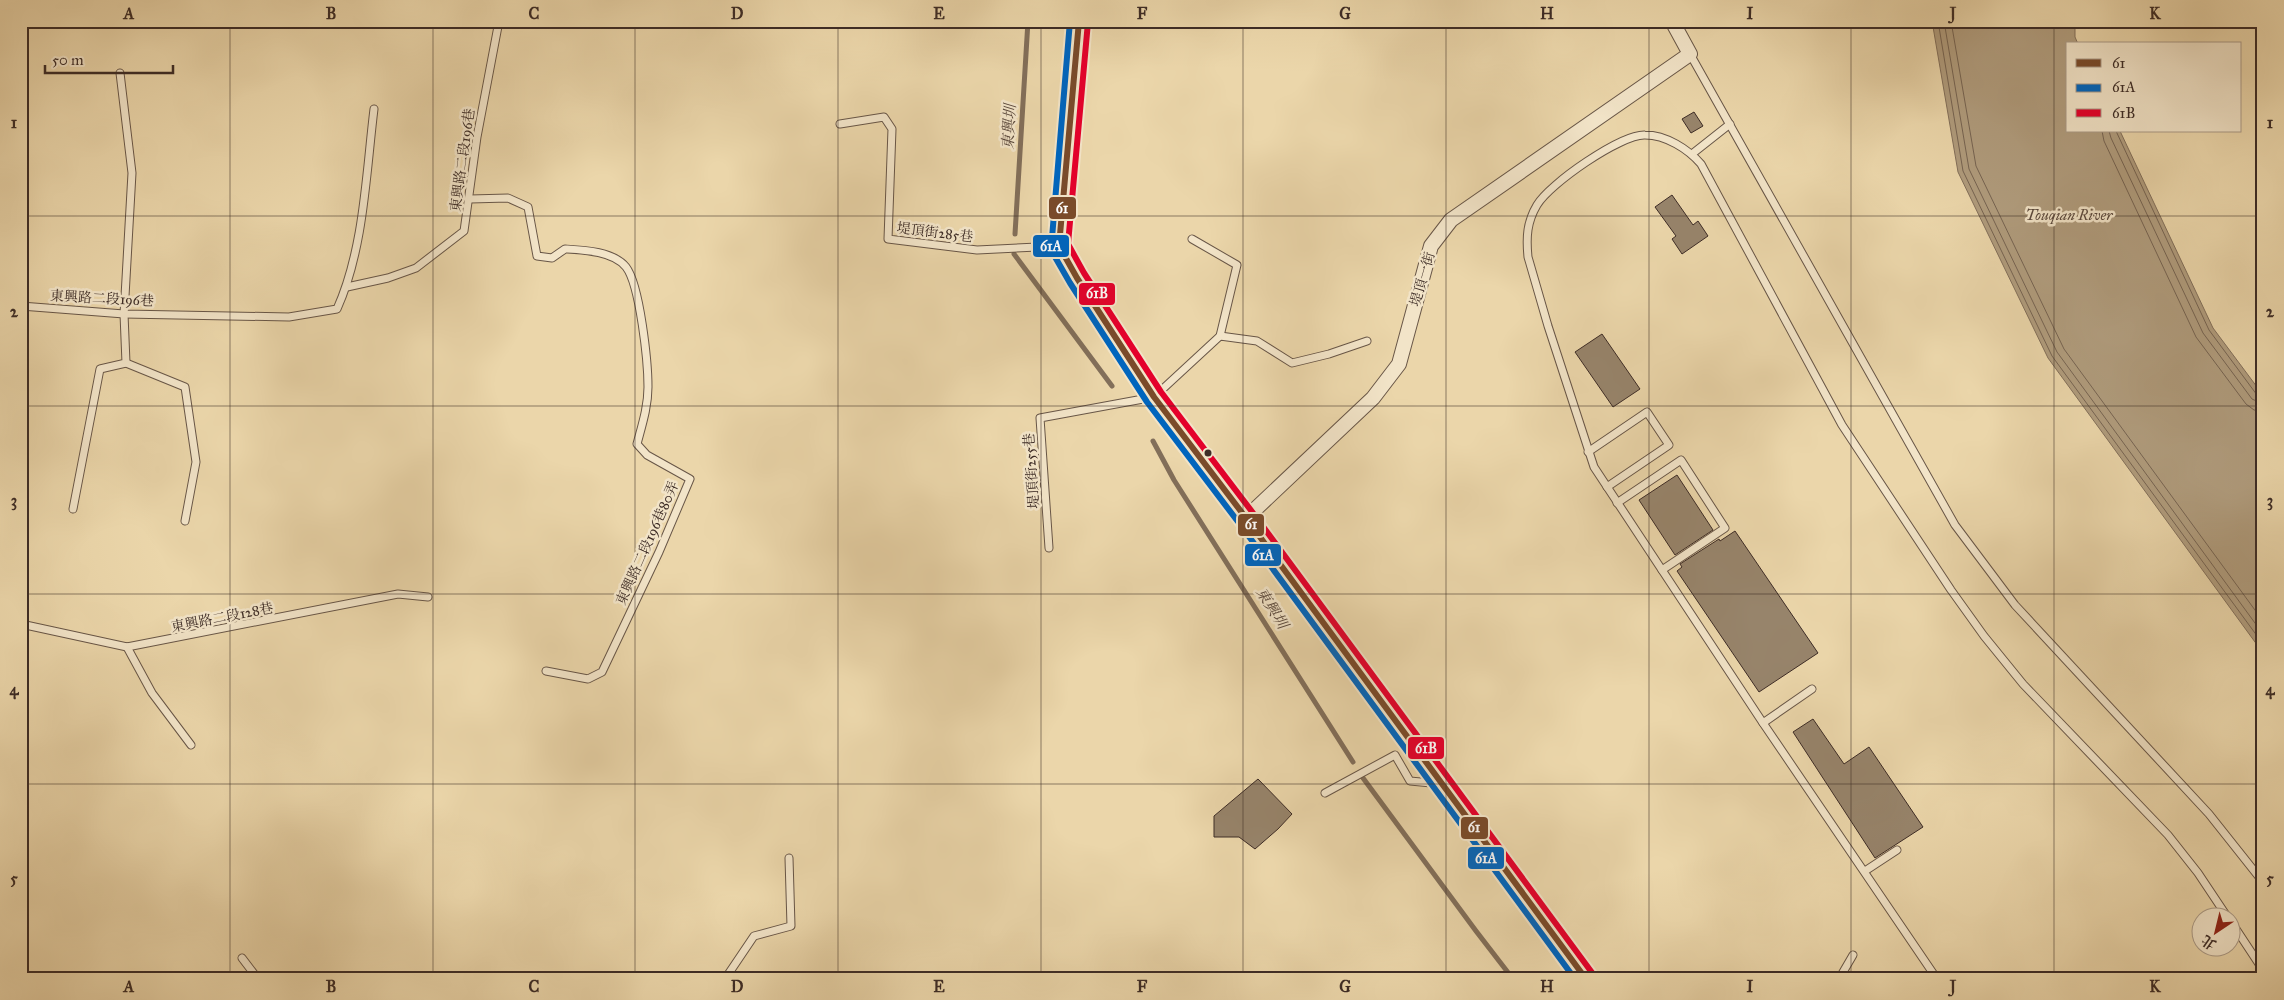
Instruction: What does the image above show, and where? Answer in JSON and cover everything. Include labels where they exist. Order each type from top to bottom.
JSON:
[{"type":"street","points":[[1079,21],[1059,246],[1077,278],[1154,398],[1246,518],[1586,979]]},
{"type":"street","points":[[1672,21],[1690,54]]},
{"type":"street","name":"堤頂一街","points":[[1246,518],[1373,398],[1399,364],[1431,246],[1451,220],[1690,54]]},
{"type":"lane","name":"東興路二段196巷","points":[[347,287],[388,278],[416,268],[464,231],[477,137],[499,21]]},
{"type":"lane","points":[[699,24],[731,21]]},
{"type":"lane","points":[[1690,54],[1955,525],[2015,605],[2209,814],[2263,882]]},
{"type":"lane","points":[[120,73],[132,173],[124,314],[126,363]]},
{"type":"lane","name":"東興路二段196巷","points":[[21,306],[124,314],[289,317],[337,309],[347,287],[354,260],[374,109]]},
{"type":"lane","name":"堤頂街285巷","points":[[840,124],[884,117],[892,129],[888,239],[977,250],[1059,246]]},
{"type":"lane","points":[[1692,154],[1730,124]]},
{"type":"lane","points":[[1937,979],[1763,723],[1617,503],[1594,468],[1588,452],[1528,256],[1527,227],[1532,214],[1545,194],[1554,185],[1611,147],[1628,138],[1644,135],[1661,138],[1676,144],[1692,154],[1710,178],[1842,425],[1951,590],[1984,636],[2023,684],[2168,835],[2198,873],[2221,908]]},
{"type":"lane","name":"東興路二段196巷80弄","points":[[470,198],[508,198],[528,207],[537,256],[552,258],[565,249],[599,251],[625,266],[634,281],[644,345],[648,387],[645,413],[637,444],[647,455],[690,479],[659,552],[602,672],[588,680],[546,671]]},
{"type":"lane","points":[[1154,398],[1220,336],[1237,265],[1192,239]]},
{"type":"lane","points":[[1220,336],[1257,340],[1292,363],[1330,354],[1367,341]]},
{"type":"lane","points":[[74,509],[100,369],[126,363],[185,387],[196,462],[185,521]]},
{"type":"lane","name":"堤頂街255巷","points":[[1049,548],[1040,418],[1154,398]]},
{"type":"lane","points":[[1588,452],[1647,412],[1668,445],[1607,487]]},
{"type":"lane","points":[[1617,503],[1681,460],[1725,528],[1662,570]]},
{"type":"lane","name":"東興路二段128巷","points":[[21,624],[127,647],[398,594],[428,597]]},
{"type":"lane","points":[[127,647],[152,693],[190,746]]},
{"type":"lane","points":[[1763,723],[1812,689]]},
{"type":"lane","points":[[1325,793],[1395,756],[1410,781],[1442,784]]},
{"type":"lane","points":[[1864,871],[1897,850]]},
{"type":"lane","points":[[725,979],[754,936],[791,926],[788,858]]},
{"type":"lane","points":[[2242,938],[2263,970]]},
{"type":"lane","points":[[1839,979],[1853,955]]},
{"type":"lane","points":[[242,958],[255,975],[255,979]]},
{"type":"water","name":"Touqian River","points":[[1932,21],[2075,21],[2075,37],[2077,42],[2066,42],[2066,132],[2120,132],[2213,328],[2263,395],[2263,653],[2048,358],[1958,172]]},
{"type":"building","points":[[1694,112],[1703,126],[1691,133],[1682,119]]},
{"type":"building","points":[[1672,195],[1693,225],[1698,221],[1708,236],[1682,254],[1672,239],[1676,236],[1655,207]]},
{"type":"building","points":[[1602,334],[1640,389],[1613,407],[1575,352]]},
{"type":"building","points":[[1677,475],[1713,530],[1675,555],[1639,500]]},
{"type":"building","points":[[1735,531],[1818,653],[1759,692],[1677,571],[1682,567],[1680,564]]},
{"type":"building","points":[[1813,719],[1844,764],[1869,747],[1923,827],[1875,858],[1793,732]]},
{"type":"building","points":[[1258,779],[1292,814],[1255,849],[1239,837],[1214,837],[1214,816]]},
{"type":"waterway","name":"東興圳","points":[[1015,234],[1028,21]]},
{"type":"waterway","name":"東興圳","points":[[1014,254],[1112,386]]},
{"type":"waterway","name":"東興圳","points":[[1153,441],[1174,480],[1353,762]]},
{"type":"waterway","name":"東興圳","points":[[1363,778],[1513,979]]},
{"type":"transit line","name":"61A","points":[[1070,21],[1051,250],[1070,283],[1147,402],[1239,523],[1575,979]]},
{"type":"transit line","name":"61","points":[[1079,21],[1059,246],[1077,278],[1154,397],[1246,518],[1586,979]]},
{"type":"transit line","name":"61B","points":[[1088,22],[1068,244],[1084,273],[1161,392],[1253,513],[1593,974]]}]
